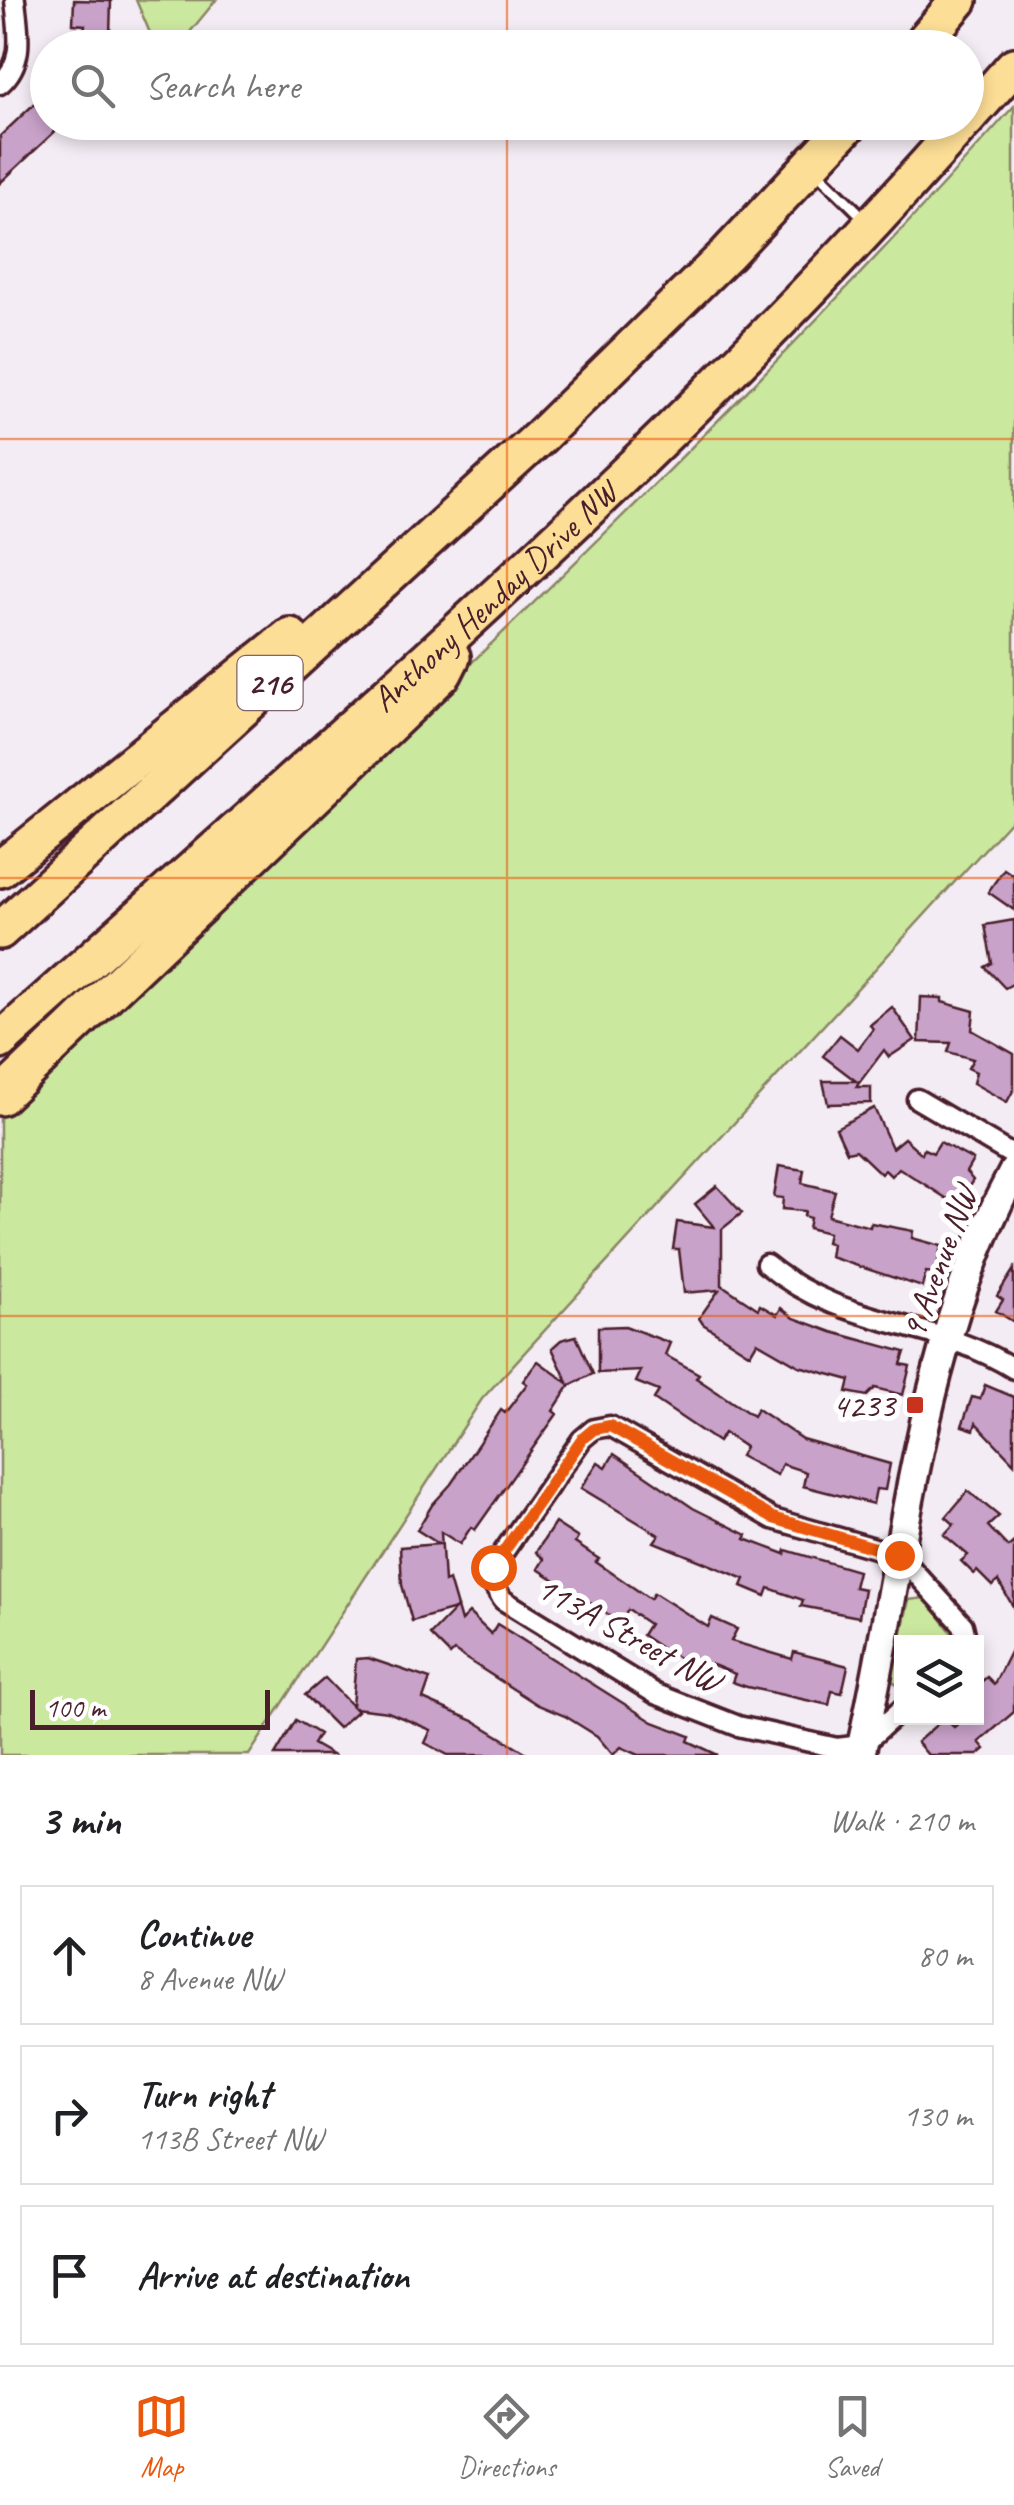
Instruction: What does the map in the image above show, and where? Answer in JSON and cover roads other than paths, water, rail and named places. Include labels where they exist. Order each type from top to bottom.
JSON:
[{"type":"highway","points":[[933,30],[959,0]]},
{"type":"highway","name":"Anthony Henday Drive NW","points":[[984,100],[1014,66]]},
{"type":"highway","name":"216","points":[[0,931],[541,436],[835,140]]},
{"type":"highway","name":"Anthony Henday Drive NW","points":[[0,1041],[476,612],[665,434],[872,226],[948,140]]},
{"type":"highway","points":[[0,870],[541,436]]},
{"type":"highway","points":[[0,1097],[444,673],[476,612]]},
{"type":"street","points":[[0,84],[12,72],[19,50],[14,0]]},
{"type":"street","name":"9 Avenue NW","points":[[917,1099],[1014,1156]]},
{"type":"street","name":"9 Avenue NW","points":[[861,1750],[947,1337],[979,1243],[1014,1171]]},
{"type":"street","points":[[766,1264],[792,1285],[836,1308],[947,1337],[1014,1369]]},
{"type":"street","name":"113A Street NW","points":[[861,1750],[738,1726],[684,1708],[503,1600],[492,1583],[496,1560],[582,1439],[600,1426],[625,1431],[710,1486],[773,1518],[899,1555]]},
{"type":"street","points":[[899,1555],[963,1625],[965,1635]]},
{"type":"street","points":[[861,1750],[894,1717]]},
{"type":"lane","points":[[812,166],[872,226]]},
{"type":"place","name":"4233","points":[[915,1405]]}]
